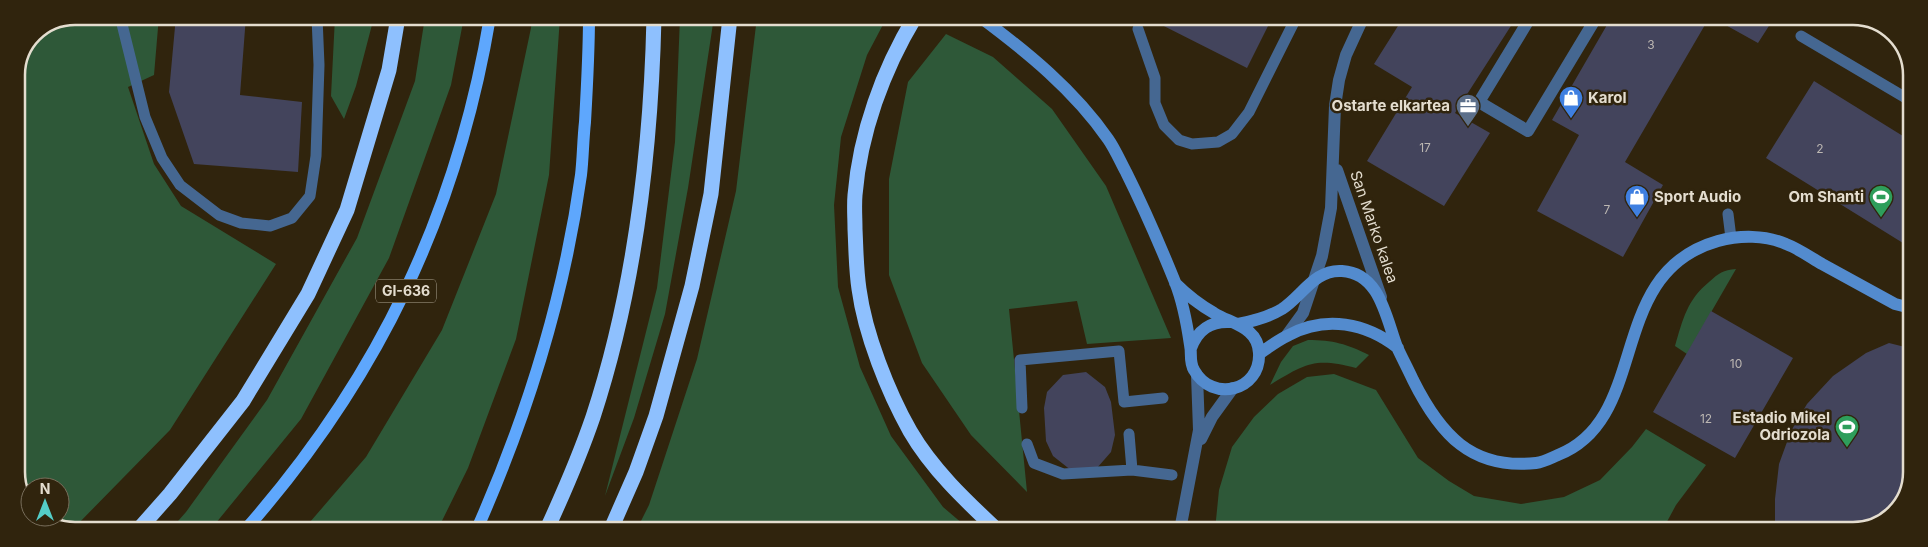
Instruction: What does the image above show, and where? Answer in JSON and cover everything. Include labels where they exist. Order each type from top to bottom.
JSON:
[{"type":"highway","points":[[145,522],[170,494],[243,401],[308,294],[347,210],[389,70],[397,25]]},
{"type":"highway","points":[[550,522],[593,417],[613,347],[629,276],[643,180],[654,25]]},
{"type":"highway","points":[[614,522],[636,472],[656,416],[694,277],[711,194],[729,25]]},
{"type":"highway","points":[[911,25],[893,59],[874,106],[861,152],[855,196],[859,290],[867,326],[886,381],[910,431],[953,487],[989,522]]},
{"type":"main road","name":"GI-636","points":[[252,522],[280,490],[347,398],[378,345],[406,290],[431,233],[452,175],[470,116],[484,56],[489,25]]},
{"type":"main road","points":[[480,522],[502,473],[524,412],[546,342],[564,272],[581,174],[589,54],[589,25]]},
{"type":"street","points":[[991,25],[1046,70],[1079,103],[1109,140],[1137,194],[1176,283],[1185,315],[1191,348],[1192,367],[1197,375],[1209,386],[1217,389],[1233,388],[1244,384],[1252,376],[1257,365],[1259,354],[1253,336],[1247,329],[1199,304],[1176,283]]},
{"type":"street","name":"San Marko kalea","points":[[1287,335],[1302,312],[1322,256],[1330,216],[1335,106],[1339,80],[1346,55],[1360,25]]},
{"type":"street","points":[[1526,25],[1479,102],[1528,132],[1592,25]]},
{"type":"street","name":"San Marko kalea","points":[[1334,160],[1383,304]]},
{"type":"street","points":[[1191,348],[1201,330],[1220,321],[1234,323],[1260,319],[1280,310],[1299,296],[1315,279],[1332,271],[1353,272],[1370,285],[1383,304],[1398,348],[1424,402],[1443,430],[1469,452],[1499,462],[1538,463],[1572,450],[1596,429],[1612,403],[1643,307],[1657,283],[1686,256],[1708,244],[1731,238],[1757,236],[1785,243],[1895,304],[1903,306]]},
{"type":"street","points":[[1259,354],[1287,335],[1315,325],[1330,323],[1344,324],[1373,332],[1398,348]]},
{"type":"street","points":[[1182,522],[1195,453],[1199,421],[1197,375]]},
{"type":"street","points":[[1195,453],[1203,432],[1233,388]]},
{"type":"lane","points":[[122,25],[145,117],[162,158],[180,185],[219,215],[241,223],[270,226],[292,218],[310,196],[316,156],[319,64],[317,25]]},
{"type":"lane","points":[[1138,29],[1156,78],[1155,103],[1164,125],[1179,140],[1192,144],[1218,142],[1232,134],[1249,112],[1292,25]]},
{"type":"lane","points":[[1802,36],[1903,96]]},
{"type":"lane","points":[[1728,214],[1731,238]]},
{"type":"lane","points":[[1022,408],[1020,360],[1119,351],[1124,402],[1163,398]]},
{"type":"lane","points":[[1129,434],[1132,470]]},
{"type":"lane","points":[[1027,444],[1034,462],[1063,474],[1132,470],[1172,475]]},
{"type":"green space","points":[[158,25],[154,75],[128,87],[154,164],[181,206],[276,264],[170,430],[80,522],[70,522],[70,477],[25,476],[26,65],[33,47],[47,33],[65,26]]},
{"type":"green space","points":[[335,25],[372,25],[356,86],[344,119],[331,96]]},
{"type":"green space","points":[[424,25],[462,25],[451,85],[389,258],[301,419],[217,522],[177,522],[267,400],[357,238],[415,81]]},
{"type":"green space","points":[[531,25],[559,25],[549,175],[516,339],[468,468],[441,522],[310,522],[366,457],[442,330],[496,194]]},
{"type":"green space","points":[[680,25],[713,25],[688,188],[665,314],[634,418],[605,496],[657,288],[675,142]]},
{"type":"green space","points":[[756,25],[883,25],[867,55],[841,137],[834,205],[838,287],[860,367],[891,436],[943,507],[961,522],[640,522],[649,505],[697,359],[736,191]]},
{"type":"green space","points":[[946,34],[993,57],[1052,109],[1106,186],[1171,338],[1087,344],[1077,301],[1009,309],[1027,492],[971,435],[922,363],[889,275],[889,179],[908,82]]},
{"type":"green space","points":[[1736,269],[1687,354],[1675,346],[1683,319],[1696,296],[1719,274]]},
{"type":"green space","points":[[1308,340],[1340,343],[1369,355],[1356,368],[1330,363],[1310,364],[1270,385],[1281,362],[1293,346]]},
{"type":"green space","points":[[1334,374],[1376,390],[1418,458],[1449,481],[1474,496],[1521,504],[1564,497],[1600,480],[1632,447],[1646,429],[1706,465],[1676,505],[1667,522],[1216,522],[1219,490],[1232,447],[1254,417],[1278,394],[1307,377]]},
{"type":"building","points":[[175,25],[245,25],[240,95],[302,102],[298,172],[194,164],[169,92]]},
{"type":"building","points":[[1162,25],[1268,25],[1247,68]]},
{"type":"building","points":[[1399,25],[1512,25],[1455,113],[1490,133],[1444,206],[1367,161],[1412,87],[1374,64]]},
{"type":"building","points":[[1607,25],[1705,25],[1625,162],[1663,185],[1623,257],[1537,211],[1579,135],[1552,120]]},
{"type":"building","points":[[1726,25],[1770,25],[1758,43]]},
{"type":"building","points":[[1814,81],[1903,136],[1903,243],[1766,158]]},
{"type":"building","points":[[1711,311],[1793,358],[1735,458],[1653,412]]},
{"type":"building","name":"Estadio Mikel Odriozola","points":[[1889,343],[1903,346],[1903,464],[1902,482],[1895,500],[1884,512],[1860,522],[1775,522],[1775,499],[1779,464],[1791,431],[1807,404],[1833,376],[1866,353]]},
{"type":"building","points":[[1086,372],[1105,387],[1111,402],[1115,435],[1111,452],[1097,468],[1072,471],[1053,456],[1046,441],[1044,408],[1047,392],[1063,375]]},
{"type":"place","name":"Karol","points":[[1571,119]]},
{"type":"place","name":"Ostarte elkartea","points":[[1468,127]]},
{"type":"place","name":"Sport Audio","points":[[1637,218]]},
{"type":"place","name":"Om Shanti","points":[[1881,218]]},
{"type":"place","name":"Estadio Mikel Odriozola","points":[[1847,448]]}]
